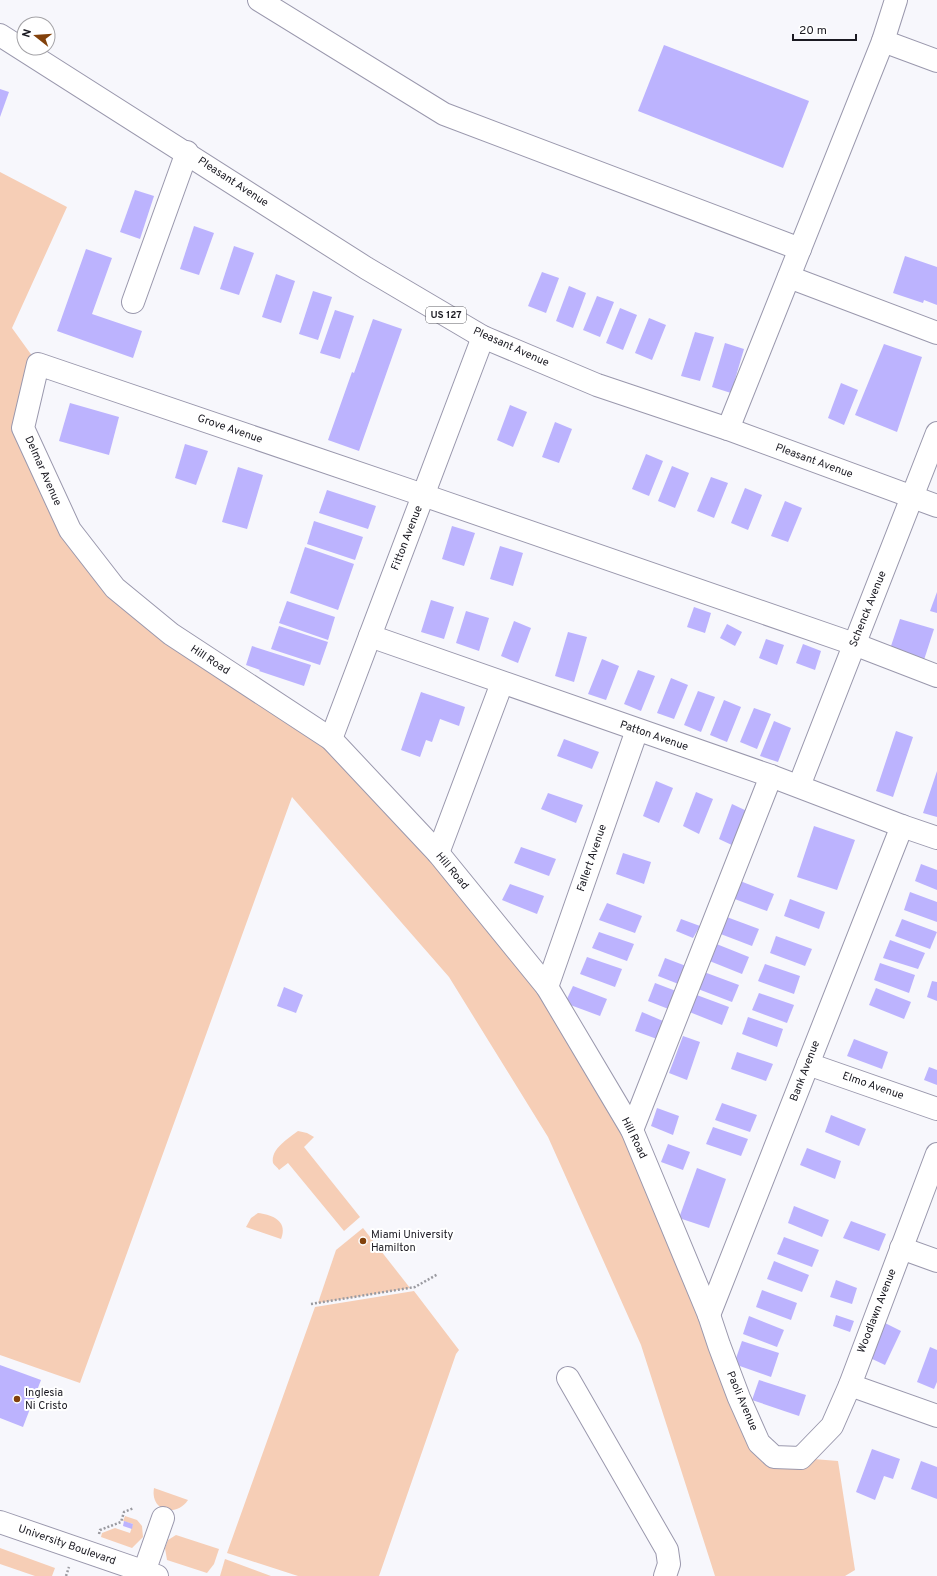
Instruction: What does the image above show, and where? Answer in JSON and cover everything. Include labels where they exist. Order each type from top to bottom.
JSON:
[{"type":"street","points":[[259,0],[444,114],[800,250]]},
{"type":"street","points":[[728,430],[883,41],[896,0]]},
{"type":"street","name":"Pleasant Avenue","points":[[0,35],[187,152],[366,268],[483,337],[597,385],[728,430],[937,506]]},
{"type":"street","points":[[883,41],[937,61]]},
{"type":"street","points":[[133,302],[187,152]]},
{"type":"street","points":[[789,276],[937,333]]},
{"type":"street","name":"Fitton Avenue","points":[[331,739],[483,337]]},
{"type":"street","name":"Grove Avenue","points":[[38,364],[854,644],[937,676]]},
{"type":"street","name":"Delmar Avenue","points":[[38,364],[23,428],[70,530]]},
{"type":"street","name":"Schenck Avenue","points":[[799,786],[937,433]]},
{"type":"street","name":"Hill Road","points":[[70,530],[115,588],[171,634],[331,739],[438,854],[546,987],[632,1130],[710,1315]]},
{"type":"street","name":"Patton Avenue","points":[[370,636],[771,776],[937,838]]},
{"type":"street","points":[[438,854],[502,683]]},
{"type":"street","name":"Fallert Avenue","points":[[546,987],[637,730]]},
{"type":"street","points":[[632,1130],[771,776]]},
{"type":"street","name":"Bank Avenue","points":[[710,1315],[902,826]]},
{"type":"street","name":"Elmo Avenue","points":[[808,1064],[937,1109]]},
{"type":"street","name":"Woodlawn Avenue","points":[[801,1458],[832,1426],[850,1385],[937,1154]]},
{"type":"street","points":[[901,1248],[937,1261]]},
{"type":"street","name":"Paoli Avenue","points":[[710,1315],[719,1345],[739,1398],[759,1443],[774,1457],[801,1458]]},
{"type":"street","points":[[568,1378],[667,1550],[669,1564],[665,1576]]},
{"type":"street","points":[[850,1385],[937,1416]]},
{"type":"street","points":[[150,1574],[163,1518]]},
{"type":"street","name":"University Boulevard","points":[[0,1522],[150,1574]]},
{"type":"path","points":[[311,1304],[415,1287],[438,1274]]},
{"type":"path","points":[[91,1553],[100,1530],[121,1522],[124,1512],[134,1508]]},
{"type":"shaded area","points":[[0,172],[67,207],[12,328],[38,364],[23,428],[115,588],[331,739],[547,987],[632,1130],[759,1443],[801,1458],[838,1461],[855,1570],[845,1576],[715,1576],[641,1345],[548,1137],[449,977],[292,797],[80,1383],[0,1355]]},
{"type":"shaded area","points":[[298,1131],[307,1133],[314,1137],[304,1147],[360,1217],[344,1231],[288,1163],[279,1170],[273,1163],[274,1153],[277,1149]]},
{"type":"shaded area","points":[[258,1213],[274,1217],[281,1223],[283,1233],[281,1239],[246,1227],[251,1218]]},
{"type":"shaded area","points":[[363,1228],[410,1288],[318,1303],[336,1250]]},
{"type":"shaded area","points":[[414,1291],[459,1350],[456,1354],[379,1576],[298,1576],[227,1553],[315,1307]]},
{"type":"shaded area","points":[[154,1488],[188,1500],[183,1506],[177,1509],[165,1509],[160,1507],[156,1502]]},
{"type":"shaded area","points":[[125,1516],[137,1520],[142,1526],[143,1537],[132,1548],[101,1537],[102,1533],[115,1528],[130,1533],[133,1524],[123,1521]]},
{"type":"shaded area","points":[[176,1535],[219,1549],[214,1564],[207,1573],[167,1560],[165,1548],[168,1540]]},
{"type":"shaded area","points":[[0,1548],[55,1568],[52,1576],[35,1576],[0,1564]]},
{"type":"shaded area","points":[[225,1559],[271,1576],[220,1576]]},
{"type":"building","points":[[664,45],[809,101],[783,168],[638,111]]},
{"type":"building","points":[[0,89],[9,92],[0,117]]},
{"type":"building","points":[[135,190],[154,196],[140,239],[120,232]]},
{"type":"building","points":[[194,226],[214,233],[199,275],[180,269]]},
{"type":"building","points":[[234,246],[254,253],[239,295],[220,289]]},
{"type":"building","points":[[86,249],[112,258],[92,314],[142,331],[133,358],[57,331]]},
{"type":"building","points":[[905,256],[937,267],[937,305],[924,300],[923,303],[893,293]]},
{"type":"building","points":[[542,272],[559,278],[546,313],[528,306]]},
{"type":"building","points":[[276,274],[295,281],[281,323],[262,317]]},
{"type":"building","points":[[569,286],[586,293],[573,328],[556,321]]},
{"type":"building","points":[[313,291],[332,297],[318,340],[299,334]]},
{"type":"building","points":[[597,296],[614,302],[600,337],[583,330]]},
{"type":"building","points":[[620,308],[637,315],[623,350],[606,343]]},
{"type":"building","points":[[335,310],[354,316],[340,359],[320,353]]},
{"type":"building","points":[[649,318],[666,325],[652,360],[635,353]]},
{"type":"building","points":[[373,319],[402,329],[359,451],[328,440],[352,372],[354,373]]},
{"type":"building","points":[[695,332],[714,337],[700,381],[681,376]]},
{"type":"building","points":[[725,343],[744,349],[731,393],[712,387]]},
{"type":"building","points":[[884,344],[922,357],[897,432],[855,415]]},
{"type":"building","points":[[841,383],[858,390],[844,425],[828,418]]},
{"type":"building","points":[[70,403],[119,417],[109,455],[59,441]]},
{"type":"building","points":[[510,405],[527,412],[513,447],[497,440]]},
{"type":"building","points":[[555,422],[572,429],[559,463],[542,457]]},
{"type":"building","points":[[185,444],[208,451],[196,485],[175,478]]},
{"type":"building","points":[[646,454],[663,461],[649,496],[632,489]]},
{"type":"building","points":[[672,466],[689,473],[675,508],[658,501]]},
{"type":"building","points":[[238,467],[263,475],[247,529],[222,522]]},
{"type":"building","points":[[711,477],[728,483],[714,518],[697,511]]},
{"type":"building","points":[[745,488],[762,495],[748,530],[731,523]]},
{"type":"building","points":[[327,490],[376,506],[368,529],[319,513]]},
{"type":"building","points":[[785,501],[802,508],[788,542],[771,536]]},
{"type":"building","points":[[314,521],[363,537],[355,560],[307,544]]},
{"type":"building","points":[[452,526],[475,533],[464,566],[442,559]]},
{"type":"building","points":[[500,546],[523,553],[513,586],[490,579]]},
{"type":"building","points":[[305,547],[354,564],[338,610],[290,593]]},
{"type":"building","points":[[937,592],[937,613],[930,611]]},
{"type":"building","points":[[431,600],[454,607],[444,639],[421,632]]},
{"type":"building","points":[[287,601],[335,617],[328,640],[279,623]]},
{"type":"building","points":[[694,607],[711,613],[705,633],[687,627]]},
{"type":"building","points":[[466,611],[489,618],[479,651],[456,643]]},
{"type":"building","points":[[900,619],[934,629],[923,663],[889,652]]},
{"type":"building","points":[[514,621],[531,628],[518,663],[501,656]]},
{"type":"building","points":[[727,624],[742,632],[735,646],[720,638]]},
{"type":"building","points":[[279,626],[328,642],[320,665],[271,649]]},
{"type":"building","points":[[568,632],[587,637],[574,682],[555,676]]},
{"type":"building","points":[[766,639],[784,645],[777,665],[759,658]]},
{"type":"building","points":[[803,644],[821,651],[815,670],[796,663]]},
{"type":"building","points":[[252,646],[311,665],[304,686],[259,671],[260,670],[246,665]]},
{"type":"building","points":[[602,659],[619,666],[606,700],[588,694]]},
{"type":"building","points":[[638,670],[655,676],[641,711],[624,704]]},
{"type":"building","points":[[671,678],[688,685],[674,719],[657,713]]},
{"type":"building","points":[[698,691],[715,697],[701,732],[684,725]]},
{"type":"building","points":[[421,692],[465,707],[459,726],[440,719],[432,742],[426,740],[420,757],[401,750]]},
{"type":"building","points":[[724,700],[741,707],[727,742],[710,735]]},
{"type":"building","points":[[754,708],[771,714],[757,749],[740,742]]},
{"type":"building","points":[[774,721],[791,728],[778,762],[760,756]]},
{"type":"building","points":[[896,731],[913,737],[893,797],[876,791]]},
{"type":"building","points":[[564,739],[599,752],[592,769],[557,756]]},
{"type":"building","points":[[937,771],[937,817],[923,813]]},
{"type":"building","points":[[656,781],[673,788],[659,823],[643,816]]},
{"type":"building","points":[[696,792],[713,799],[699,834],[683,826]]},
{"type":"building","points":[[548,793],[583,805],[576,823],[541,809]]},
{"type":"building","points":[[732,804],[749,812],[736,847],[719,839]]},
{"type":"building","points":[[814,826],[855,840],[837,890],[797,877]]},
{"type":"building","points":[[521,847],[556,859],[549,876],[514,863]]},
{"type":"building","points":[[623,853],[651,862],[644,884],[616,874]]},
{"type":"building","points":[[921,864],[937,870],[937,890],[915,881]]},
{"type":"building","points":[[740,881],[774,894],[767,911],[732,898]]},
{"type":"building","points":[[510,884],[544,896],[537,914],[502,900]]},
{"type":"building","points":[[910,892],[937,902],[937,922],[904,910]]},
{"type":"building","points":[[790,899],[825,912],[819,929],[784,916]]},
{"type":"building","points":[[607,903],[642,916],[635,933],[599,920]]},
{"type":"building","points":[[724,916],[759,929],[752,946],[718,933]]},
{"type":"building","points":[[681,919],[700,926],[693,938],[676,931]]},
{"type":"building","points":[[902,919],[937,932],[930,949],[895,936]]},
{"type":"building","points":[[599,932],[634,944],[627,961],[592,948]]},
{"type":"building","points":[[776,936],[812,949],[805,966],[770,953]]},
{"type":"building","points":[[890,940],[925,953],[918,969],[883,958]]},
{"type":"building","points":[[714,943],[749,957],[742,974],[707,960]]},
{"type":"building","points":[[587,957],[622,969],[615,987],[580,974]]},
{"type":"building","points":[[665,958],[686,966],[681,985],[658,976]]},
{"type":"building","points":[[880,963],[915,975],[909,993],[874,980]]},
{"type":"building","points":[[765,964],[800,976],[794,994],[758,981]]},
{"type":"building","points":[[704,972],[739,985],[732,1002],[698,989]]},
{"type":"building","points":[[932,981],[937,982],[937,1001],[927,997]]},
{"type":"building","points":[[655,983],[676,991],[671,1010],[648,1001]]},
{"type":"building","points":[[573,986],[607,999],[600,1016],[565,1003]]},
{"type":"building","points":[[284,987],[303,995],[296,1013],[277,1006]]},
{"type":"building","points":[[876,988],[911,1002],[904,1019],[869,1005]]},
{"type":"building","points":[[759,993],[794,1005],[787,1023],[752,1010]]},
{"type":"building","points":[[694,994],[729,1007],[722,1025],[687,1011]]},
{"type":"building","points":[[642,1012],[663,1021],[657,1039],[635,1031]]},
{"type":"building","points":[[748,1017],[783,1029],[777,1047],[742,1034]]},
{"type":"building","points":[[683,1036],[700,1042],[687,1080],[669,1073]]},
{"type":"building","points":[[854,1039],[888,1052],[882,1069],[847,1056]]},
{"type":"building","points":[[737,1052],[773,1064],[766,1081],[731,1069]]},
{"type":"building","points":[[929,1067],[937,1070],[937,1085],[924,1080]]},
{"type":"building","points":[[722,1103],[757,1115],[750,1132],[715,1120]]},
{"type":"building","points":[[657,1108],[679,1116],[673,1135],[651,1126]]},
{"type":"building","points":[[831,1115],[866,1129],[859,1146],[825,1132]]},
{"type":"building","points":[[713,1127],[748,1139],[741,1156],[706,1144]]},
{"type":"building","points":[[668,1144],[690,1152],[683,1170],[661,1162]]},
{"type":"building","points":[[807,1148],[841,1161],[835,1179],[800,1165]]},
{"type":"building","points":[[697,1168],[726,1179],[709,1228],[679,1218]]},
{"type":"building","points":[[794,1206],[829,1220],[822,1237],[788,1223]]},
{"type":"building","points":[[851,1221],[886,1234],[879,1251],[843,1238]]},
{"type":"building","points":[[784,1237],[819,1250],[812,1267],[777,1254]]},
{"type":"building","points":[[774,1261],[809,1275],[802,1292],[767,1279]]},
{"type":"building","points":[[836,1280],[857,1288],[852,1304],[830,1297]]},
{"type":"building","points":[[762,1290],[797,1303],[791,1320],[756,1307]]},
{"type":"building","points":[[836,1315],[854,1321],[850,1332],[833,1326]]},
{"type":"building","points":[[749,1316],[784,1330],[777,1347],[743,1334]]},
{"type":"building","points":[[885,1323],[901,1331],[885,1365],[868,1357]]},
{"type":"building","points":[[742,1341],[779,1353],[771,1377],[734,1364]]},
{"type":"building","points":[[930,1347],[937,1350],[937,1382],[934,1389],[917,1382]]},
{"type":"building","name":"Inglesia Ni Cristo","points":[[0,1365],[41,1380],[23,1427],[0,1418]]},
{"type":"building","points":[[759,1380],[806,1395],[799,1416],[752,1400]]},
{"type":"building","points":[[872,1449],[900,1459],[893,1479],[884,1476],[875,1500],[856,1492]]},
{"type":"building","points":[[921,1461],[937,1467],[937,1499],[911,1489]]},
{"type":"building","points":[[124,1521],[133,1524],[132,1529],[123,1526]]},
{"type":"place","name":"Miami University Hamilton","points":[[363,1241]]},
{"type":"place","name":"Inglesia Ni Cristo","points":[[17,1399]]}]
